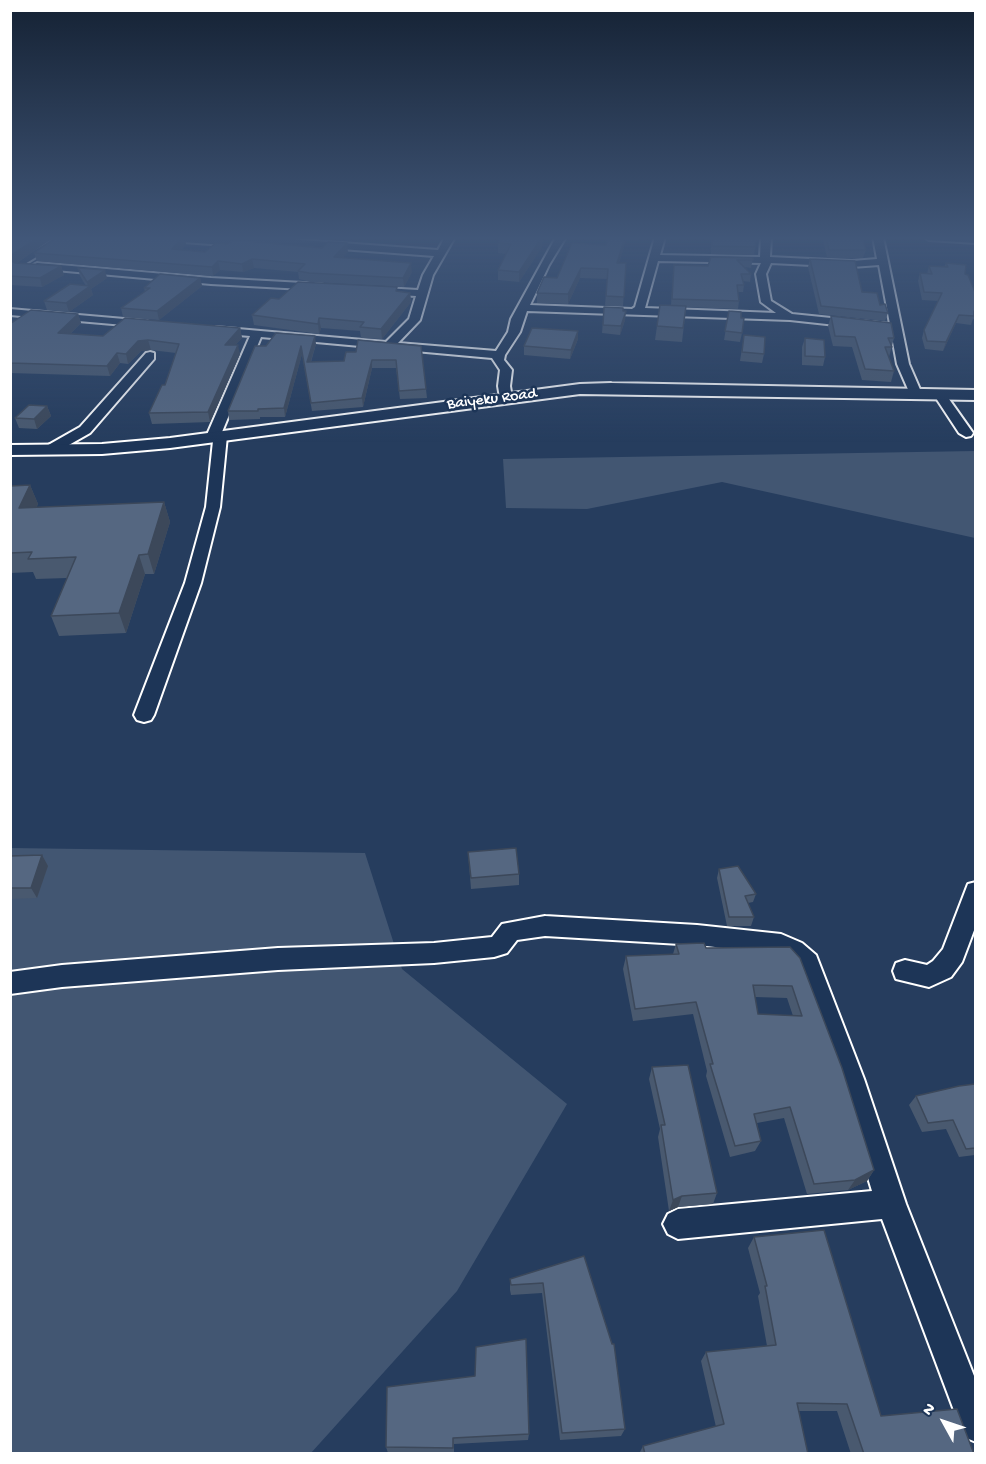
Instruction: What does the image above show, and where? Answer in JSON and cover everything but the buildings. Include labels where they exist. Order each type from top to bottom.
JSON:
[{"type":"main road","name":"Baiyeku Road","points":[[10,450],[48,451],[125,447],[217,437],[506,398],[610,388],[975,395]]},
{"type":"street","points":[[390,344],[414,320],[419,305]]},
{"type":"street","points":[[636,311],[641,305]]},
{"type":"street","points":[[772,305],[790,316]]},
{"type":"street","points":[[889,305],[903,364],[916,394]]},
{"type":"street","points":[[506,398],[504,386],[506,370],[498,360],[499,355],[514,332],[517,319],[524,308],[628,313],[636,311],[790,316],[895,328]]},
{"type":"street","points":[[10,312],[156,325]]},
{"type":"street","points":[[199,329],[499,355]]},
{"type":"street","points":[[144,715],[193,583],[213,507],[217,437],[257,333]]},
{"type":"street","points":[[48,451],[85,430],[150,356]]},
{"type":"street","points":[[940,395],[966,433]]},
{"type":"street","points":[[905,972],[929,976],[942,969],[953,955],[975,891]]},
{"type":"street","points":[[10,983],[62,976],[278,959],[434,953],[494,947],[499,946],[510,932],[545,926],[697,935],[781,944],[794,950],[807,963],[851,1079],[891,1204],[975,1425]]},
{"type":"street","points":[[678,1224],[891,1204]]},
{"type":"shaded area","points":[[975,451],[975,538],[722,482],[587,509],[506,508],[503,459]]},
{"type":"shaded area","points":[[11,848],[365,853],[402,969],[567,1104],[457,1291],[311,1453],[11,1454]]}]
